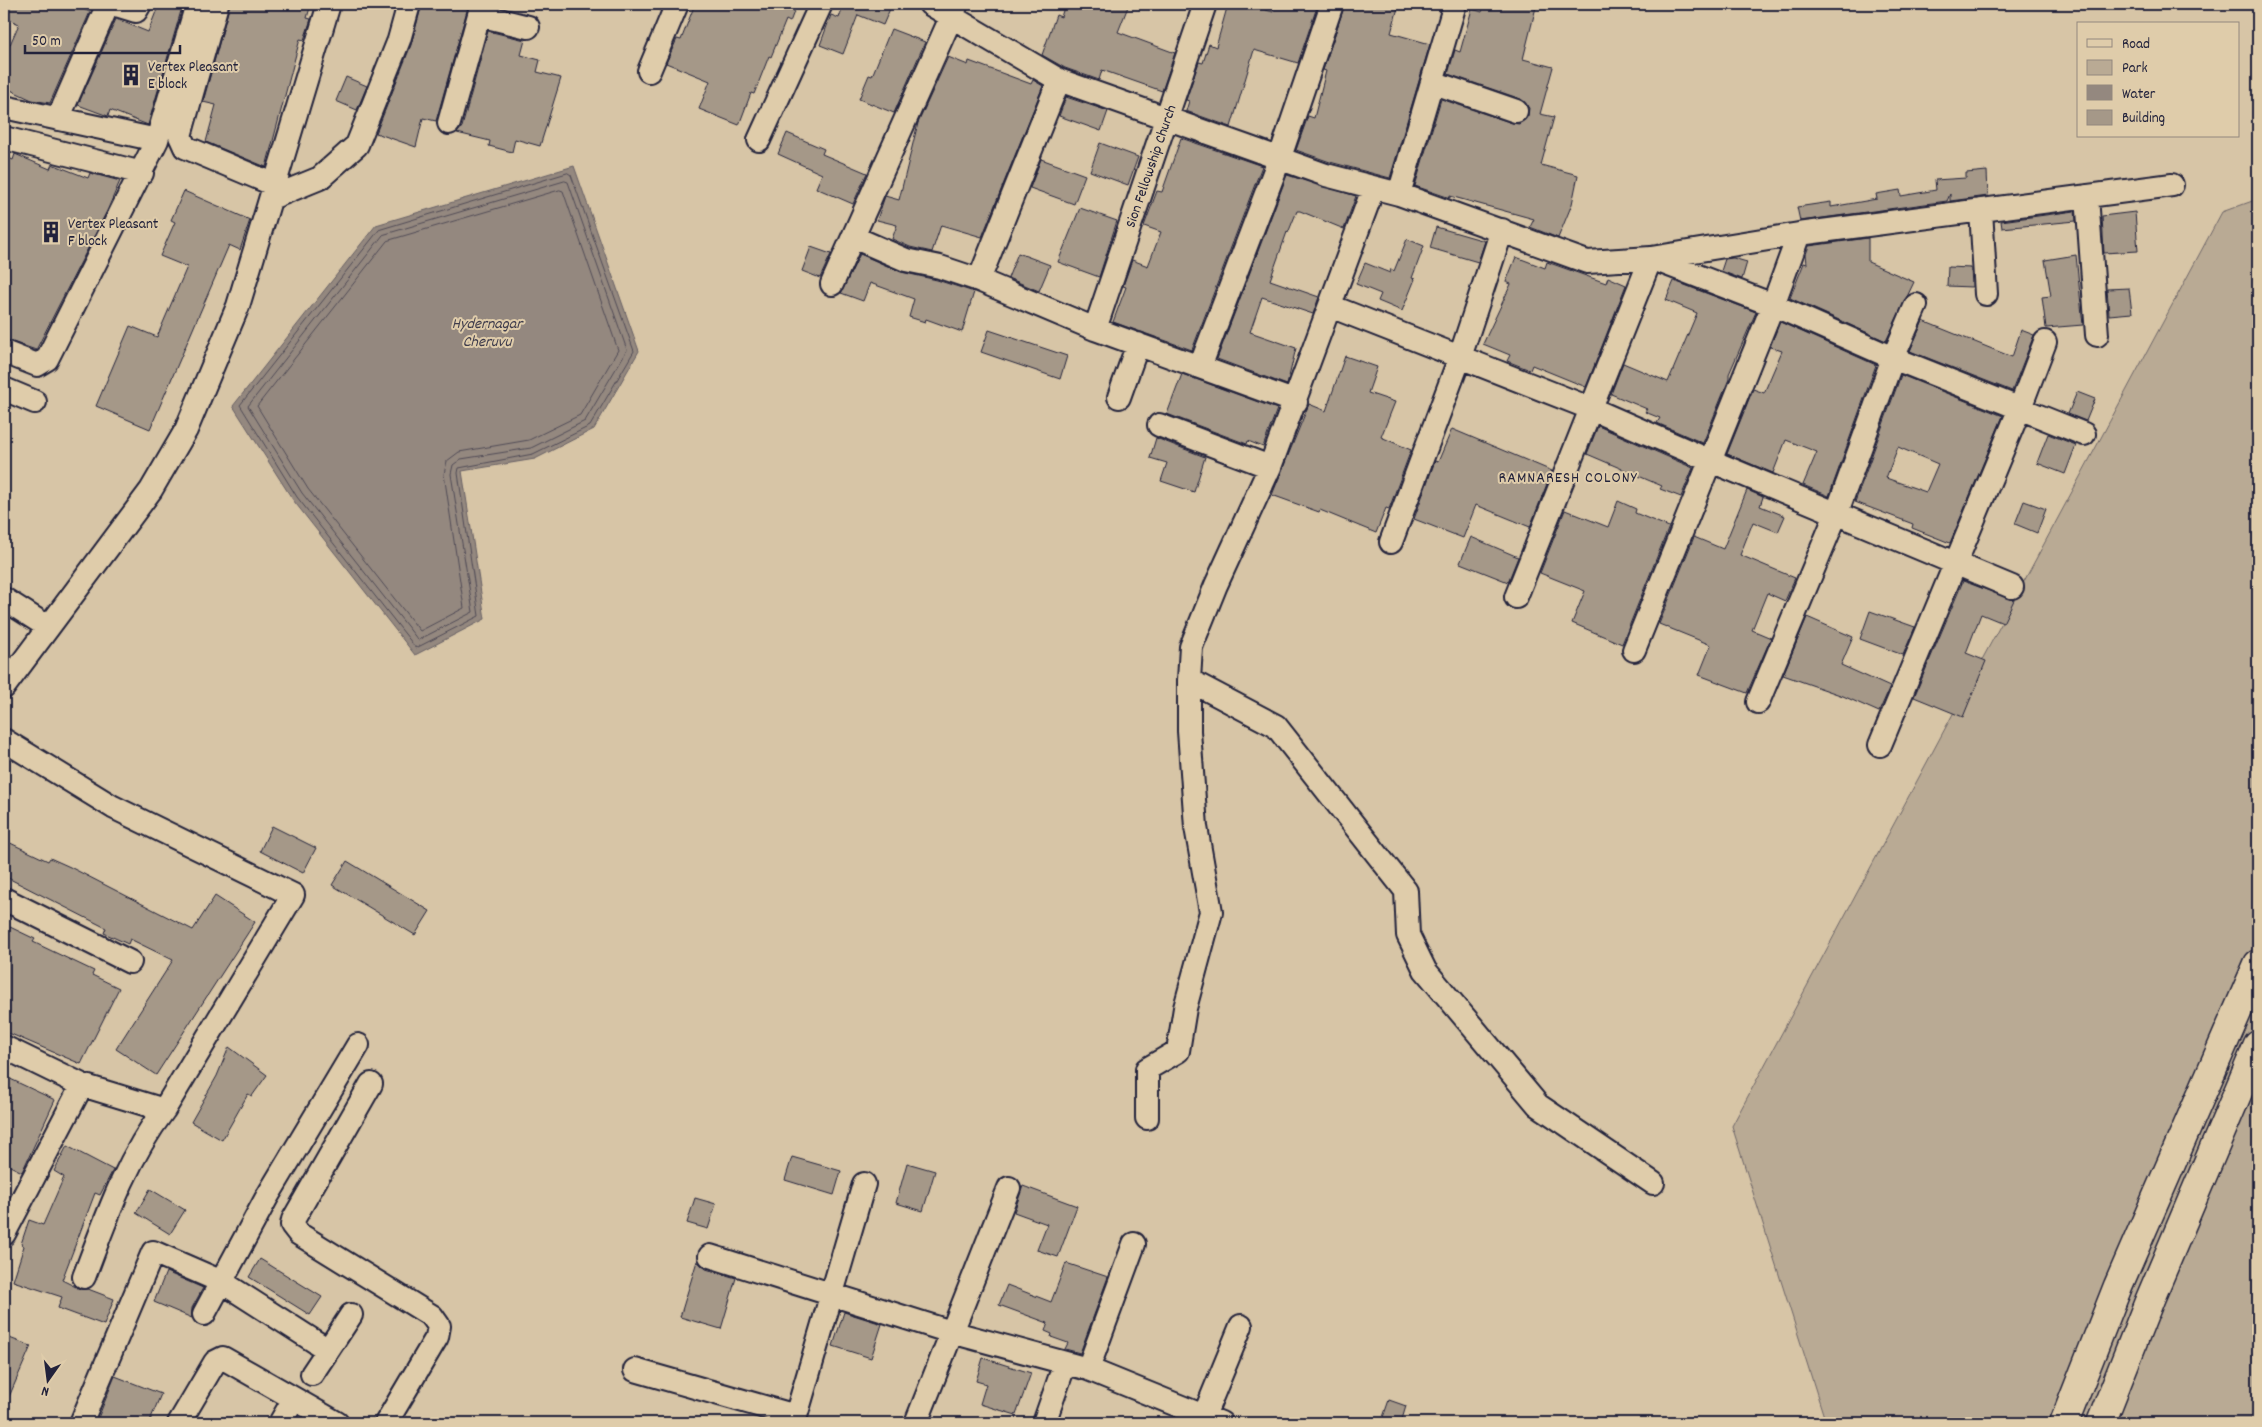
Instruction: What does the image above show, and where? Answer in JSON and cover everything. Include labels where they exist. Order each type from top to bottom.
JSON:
[{"type":"main road","points":[[2064,1423],[2118,1286],[2258,964]]},
{"type":"main road","points":[[2101,1423],[2150,1299],[2258,1045]]},
{"type":"main road","points":[[2118,1286],[2150,1299]]},
{"type":"street","points":[[58,119],[108,4]]},
{"type":"street","points":[[113,4],[131,11],[136,10],[140,4]]},
{"type":"street","points":[[4,352],[37,365],[47,359],[157,140],[197,4]]},
{"type":"street","points":[[217,4],[180,136],[185,148],[273,192],[320,178],[357,145],[399,40],[409,4]]},
{"type":"street","points":[[4,687],[151,490],[186,430],[238,306],[329,4]]},
{"type":"street","points":[[649,71],[677,4]]},
{"type":"street","points":[[759,140],[821,4]]},
{"type":"street","points":[[930,4],[954,10],[1059,80],[1372,189],[1399,194],[1587,262],[1651,258],[1799,234],[2172,185]]},
{"type":"street","name":"Sion Fellowship Church","points":[[1095,329],[1205,4]]},
{"type":"street","points":[[1200,367],[1280,157],[1332,4]]},
{"type":"street","points":[[1399,194],[1455,4]]},
{"type":"street","points":[[448,122],[480,9],[528,27]]},
{"type":"street","points":[[832,284],[954,10]]},
{"type":"street","points":[[979,280],[1059,80]]},
{"type":"street","points":[[1432,82],[1516,111]]},
{"type":"street","points":[[4,107],[157,140]]},
{"type":"street","points":[[4,138],[142,173]]},
{"type":"street","points":[[1147,1118],[1147,1069],[1178,1051],[1185,1008],[1210,912],[1196,827],[1190,731],[1189,680],[1191,647],[1216,584],[1270,466],[1296,402],[1372,189]]},
{"type":"street","points":[[2087,196],[2097,335]]},
{"type":"street","points":[[1981,210],[1986,294]]},
{"type":"street","points":[[1391,542],[1460,357],[1502,230]]},
{"type":"street","points":[[1634,650],[1773,305],[1799,234]]},
{"type":"street","points":[[853,238],[906,260],[940,267],[979,280],[1095,329],[1296,402]]},
{"type":"street","points":[[1651,258],[1773,305],[1892,358],[2084,434]]},
{"type":"street","points":[[1516,597],[1651,258]]},
{"type":"street","points":[[1758,702],[1837,512],[1892,358],[1916,305]]},
{"type":"street","points":[[1330,306],[1592,409],[2012,587]]},
{"type":"street","points":[[1880,746],[2020,408],[2044,342]]},
{"type":"street","points":[[1119,397],[1138,344]]},
{"type":"street","points":[[4,389],[34,402]]},
{"type":"street","points":[[1159,425],[1270,466]]},
{"type":"street","points":[[4,599],[48,627]]},
{"type":"street","points":[[1189,680],[1276,726],[1406,891],[1408,935],[1425,970],[1538,1105],[1653,1183]]},
{"type":"street","points":[[4,740],[113,807],[292,895],[164,1110],[152,1126],[120,1184],[84,1277]]},
{"type":"street","points":[[4,899],[130,962]]},
{"type":"street","points":[[204,1314],[267,1197],[358,1045]]},
{"type":"street","points":[[4,1047],[82,1085],[164,1110]]},
{"type":"street","points":[[371,1084],[293,1220],[292,1225],[300,1234],[437,1320],[440,1331],[386,1423]]},
{"type":"street","points":[[4,1234],[82,1085]]},
{"type":"street","points":[[635,1370],[795,1420],[864,1184]]},
{"type":"street","points":[[916,1423],[1009,1188]]},
{"type":"street","points":[[1088,1369],[1134,1244]]},
{"type":"street","points":[[81,1423],[153,1252],[222,1282],[328,1350]]},
{"type":"street","points":[[710,1256],[951,1332],[1088,1369],[1212,1420],[1241,1326]]},
{"type":"street","points":[[312,1374],[351,1315]]},
{"type":"street","points":[[179,1423],[215,1362],[220,1359],[226,1359],[336,1423]]},
{"type":"street","points":[[1044,1423],[1066,1363]]},
{"type":"street","points":[[280,1423],[294,1399]]},
{"type":"green space","points":[[2258,199],[2258,1423],[1826,1423],[1732,1126],[2222,212]]},
{"type":"water","name":"Hydernagar Cheruvu","points":[[574,166],[639,351],[594,429],[535,459],[462,471],[485,619],[415,655],[293,500],[233,406],[376,225]]},
{"type":"building","points":[[4,4],[71,4],[90,12],[50,103],[32,100],[4,87],[4,58],[19,24],[4,17]]},
{"type":"building","name":"Vertex Pleasant E block","points":[[159,4],[183,4],[148,125],[110,110],[108,116],[78,105],[116,19],[148,32]]},
{"type":"building","points":[[230,4],[311,4],[307,18],[311,19],[304,40],[300,39],[266,167],[206,142],[216,105],[203,102]]},
{"type":"building","points":[[422,4],[456,4],[468,7],[436,121],[423,118],[416,147],[376,133],[411,45]]},
{"type":"building","points":[[695,4],[797,4],[790,22],[786,20],[754,94],[751,93],[739,125],[699,109],[710,81],[666,63],[677,39],[681,40]]},
{"type":"building","points":[[834,4],[892,4],[883,25],[858,15],[843,54],[820,45],[831,15],[839,18],[842,9],[834,6]]},
{"type":"building","points":[[1065,4],[1129,4],[1118,32],[1175,53],[1162,91],[1102,70],[1099,80],[1065,68],[1042,55],[1056,15],[1061,17]]},
{"type":"building","points":[[1228,4],[1244,4],[1273,12],[1275,4],[1318,4],[1298,63],[1254,50],[1231,127],[1186,111],[1189,101],[1186,100],[1199,62],[1203,63],[1209,44],[1216,47]]},
{"type":"building","points":[[1345,4],[1399,4],[1391,33],[1430,44],[1390,178],[1330,162],[1296,150],[1308,116],[1314,118],[1326,71],[1323,70]]},
{"type":"building","points":[[1485,4],[1522,4],[1536,7],[1523,59],[1553,67],[1540,114],[1554,117],[1541,165],[1578,175],[1572,204],[1558,238],[1530,227],[1534,219],[1450,196],[1450,198],[1415,186],[1441,99],[1512,123],[1519,124],[1528,116],[1529,108],[1521,99],[1448,74],[1455,50],[1460,52],[1472,9],[1482,12]]},
{"type":"building","points":[[891,29],[925,42],[894,113],[859,99],[869,75],[872,76]]},
{"type":"building","points":[[488,31],[525,40],[521,55],[540,60],[537,72],[561,78],[540,146],[515,139],[512,152],[489,146],[490,141],[457,133],[462,127]]},
{"type":"building","points":[[948,57],[968,65],[969,61],[1031,84],[1033,80],[1043,86],[982,237],[941,225],[932,252],[910,247],[892,239],[897,225],[877,220],[885,196],[899,200],[918,123]]},
{"type":"building","points":[[346,77],[367,86],[357,110],[336,101]]},
{"type":"building","points":[[1066,97],[1108,111],[1101,131],[1059,116]]},
{"type":"building","points":[[787,133],[824,149],[822,154],[867,173],[853,204],[816,188],[822,174],[778,154]]},
{"type":"building","points":[[1181,138],[1262,166],[1192,350],[1113,322],[1126,287],[1123,286],[1132,260],[1148,266],[1161,232],[1144,226],[1157,191],[1162,192]]},
{"type":"building","points":[[1100,143],[1138,157],[1128,185],[1090,171]]},
{"type":"building","name":"Vertex Pleasant F block","points":[[15,154],[50,169],[52,164],[88,178],[90,173],[120,181],[107,211],[36,350],[4,339],[4,156],[13,160]]},
{"type":"building","points":[[1041,159],[1085,175],[1074,204],[1030,188]]},
{"type":"building","points":[[1987,171],[1988,196],[1950,201],[1950,194],[1947,201],[1800,221],[1797,207],[1831,202],[1831,207],[1877,199],[1876,194],[1900,190],[1901,196],[1936,190],[1935,180],[1966,178],[1966,173]]},
{"type":"building","points":[[1287,175],[1356,196],[1344,229],[1297,211],[1287,232],[1270,280],[1319,297],[1313,314],[1262,297],[1250,332],[1296,348],[1287,385],[1217,359]]},
{"type":"building","points":[[184,191],[250,220],[240,250],[229,245],[150,429],[96,406],[130,326],[157,337],[187,267],[160,256],[175,222],[171,220]]},
{"type":"building","points":[[1080,208],[1117,221],[1099,277],[1058,262]]},
{"type":"building","points":[[2075,211],[2076,221],[2002,228],[2001,221]]},
{"type":"building","points":[[2135,212],[2138,251],[2104,253],[2102,216]]},
{"type":"building","points":[[1436,227],[1485,241],[1478,262],[1430,248]]},
{"type":"building","points":[[1868,238],[1868,262],[1914,282],[1886,341],[1790,298],[1804,263],[1807,264],[1806,254],[1809,246]]},
{"type":"building","points":[[1407,239],[1424,246],[1412,278],[1415,279],[1402,311],[1378,301],[1381,294],[1356,284],[1365,263],[1390,273],[1391,269],[1394,271]]},
{"type":"building","points":[[811,247],[831,254],[820,278],[802,271]]},
{"type":"building","points":[[1018,253],[1050,265],[1039,291],[1008,278]]},
{"type":"building","points":[[860,254],[901,272],[937,280],[974,292],[962,332],[926,319],[925,322],[909,317],[914,299],[870,283],[863,301],[841,293]]},
{"type":"building","points":[[2076,255],[2083,325],[2046,328],[2042,297],[2051,296],[2045,260]]},
{"type":"building","points":[[1516,257],[1545,268],[1547,262],[1606,283],[1608,277],[1626,285],[1586,387],[1532,365],[1530,370],[1507,361],[1510,355],[1483,344],[1511,284],[1506,282]]},
{"type":"building","points":[[1733,258],[1747,262],[1742,279],[1721,271],[1725,259]]},
{"type":"building","points":[[1948,267],[1971,268],[1972,287],[1947,286]]},
{"type":"building","points":[[1674,281],[1756,312],[1729,374],[1729,379],[1703,443],[1657,423],[1660,418],[1645,412],[1647,409],[1611,394],[1623,363],[1668,382],[1697,313],[1666,300]]},
{"type":"building","points":[[2129,288],[2132,313],[2109,315],[2107,289]]},
{"type":"building","points":[[1923,321],[2012,357],[2021,330],[2034,335],[2012,391],[1910,351]]},
{"type":"building","points":[[1780,322],[1876,365],[1829,496],[1803,485],[1817,452],[1786,440],[1773,473],[1727,454],[1753,389],[1764,393],[1782,351],[1770,347]]},
{"type":"building","points":[[989,330],[1067,356],[1060,379],[981,352]]},
{"type":"building","points":[[1345,356],[1377,367],[1368,393],[1395,402],[1381,437],[1411,450],[1389,509],[1386,508],[1376,533],[1320,510],[1319,512],[1272,495],[1309,404],[1326,411]]},
{"type":"building","points":[[1182,374],[1277,409],[1263,447],[1248,441],[1247,444],[1167,414]]},
{"type":"building","points":[[1901,375],[2003,416],[1950,543],[1912,528],[1913,524],[1855,502]],"holes":[[[1898,447],[1938,464],[1926,492],[1886,478]]]},
{"type":"building","points":[[2077,392],[2095,399],[2086,421],[2068,414]]},
{"type":"building","points":[[1598,426],[1693,468],[1681,497],[1660,489],[1662,486],[1587,454]]},
{"type":"building","points":[[1452,429],[1552,471],[1530,527],[1476,505],[1463,538],[1414,519],[1435,461],[1438,462]]},
{"type":"building","points":[[2048,434],[2076,445],[2065,474],[2037,463]]},
{"type":"building","points":[[1156,438],[1205,457],[1194,492],[1161,481],[1167,463],[1150,458]]},
{"type":"building","points":[[1747,490],[1763,497],[1760,506],[1785,516],[1778,532],[1753,522],[1740,555],[1795,578],[1785,601],[1767,593],[1752,630],[1771,638],[1747,693],[1699,675],[1711,645],[1659,624],[1694,537],[1723,549]]},
{"type":"building","points":[[1618,501],[1636,509],[1635,513],[1669,527],[1622,644],[1572,623],[1585,591],[1540,573],[1565,510],[1608,527]]},
{"type":"building","points":[[2024,501],[2046,509],[2037,533],[2015,524]]},
{"type":"building","points":[[1471,537],[1518,557],[1508,582],[1460,563]]},
{"type":"building","points":[[1963,581],[2014,600],[2003,623],[1981,614],[1966,653],[1986,661],[1963,717],[1914,697]]},
{"type":"building","points":[[1870,611],[1915,627],[1903,655],[1860,639]]},
{"type":"building","points":[[1807,617],[1853,637],[1841,665],[1890,687],[1879,712],[1843,696],[1783,675]]},
{"type":"building","points":[[272,826],[316,848],[303,873],[260,851]]},
{"type":"building","points":[[4,840],[48,861],[50,858],[70,867],[193,930],[215,896],[255,922],[156,1075],[116,1049],[173,960],[130,939],[128,944],[104,933],[106,928],[4,876]]},
{"type":"building","points":[[347,861],[430,911],[415,935],[332,885]]},
{"type":"building","points":[[10,927],[35,939],[33,942],[94,971],[92,975],[119,988],[81,1064],[4,1031],[4,941]]},
{"type":"building","points":[[229,1047],[267,1075],[252,1096],[248,1094],[222,1140],[191,1122],[217,1076]]},
{"type":"building","points":[[4,1076],[55,1100],[22,1172],[4,1163]]},
{"type":"building","points":[[67,1146],[113,1170],[100,1195],[95,1193],[62,1280],[80,1289],[88,1289],[114,1299],[104,1325],[58,1308],[62,1297],[13,1281],[24,1246],[21,1244],[29,1220],[43,1225],[64,1177],[54,1171]]},
{"type":"building","points":[[792,1157],[841,1171],[834,1195],[785,1180]]},
{"type":"building","points":[[907,1163],[935,1171],[923,1211],[896,1203]]},
{"type":"building","points":[[1023,1186],[1077,1206],[1058,1257],[1037,1250],[1047,1224],[1014,1212]]},
{"type":"building","points":[[150,1189],[185,1210],[170,1234],[136,1213]]},
{"type":"building","points":[[695,1198],[716,1204],[708,1229],[687,1223]]},
{"type":"building","points":[[260,1259],[322,1297],[310,1315],[249,1277]]},
{"type":"building","points":[[697,1261],[706,1269],[736,1278],[721,1329],[680,1317]]},
{"type":"building","points":[[1066,1263],[1108,1277],[1080,1353],[1065,1349],[1068,1343],[1051,1337],[1052,1334],[1045,1331],[1048,1323],[999,1305],[1007,1285],[1051,1302]]},
{"type":"building","points":[[166,1272],[203,1288],[192,1308],[192,1318],[154,1302]]},
{"type":"building","points":[[844,1312],[882,1324],[871,1358],[833,1346]]},
{"type":"building","points":[[4,1336],[31,1346],[5,1406],[4,1406]]},
{"type":"building","points":[[983,1358],[1031,1373],[1016,1415],[980,1404],[986,1384],[976,1381]]},
{"type":"building","points":[[115,1376],[161,1394],[149,1423],[96,1423]]},
{"type":"building","points":[[1389,1400],[1406,1406],[1401,1423],[1381,1423]]},
{"type":"place","name":"Vertex Pleasant E block","points":[[131,75]]},
{"type":"place","name":"Vertex Pleasant F block","points":[[51,232]]},
{"type":"district","name":"RAMNARESH COLONY","points":[[1568,476]]}]
